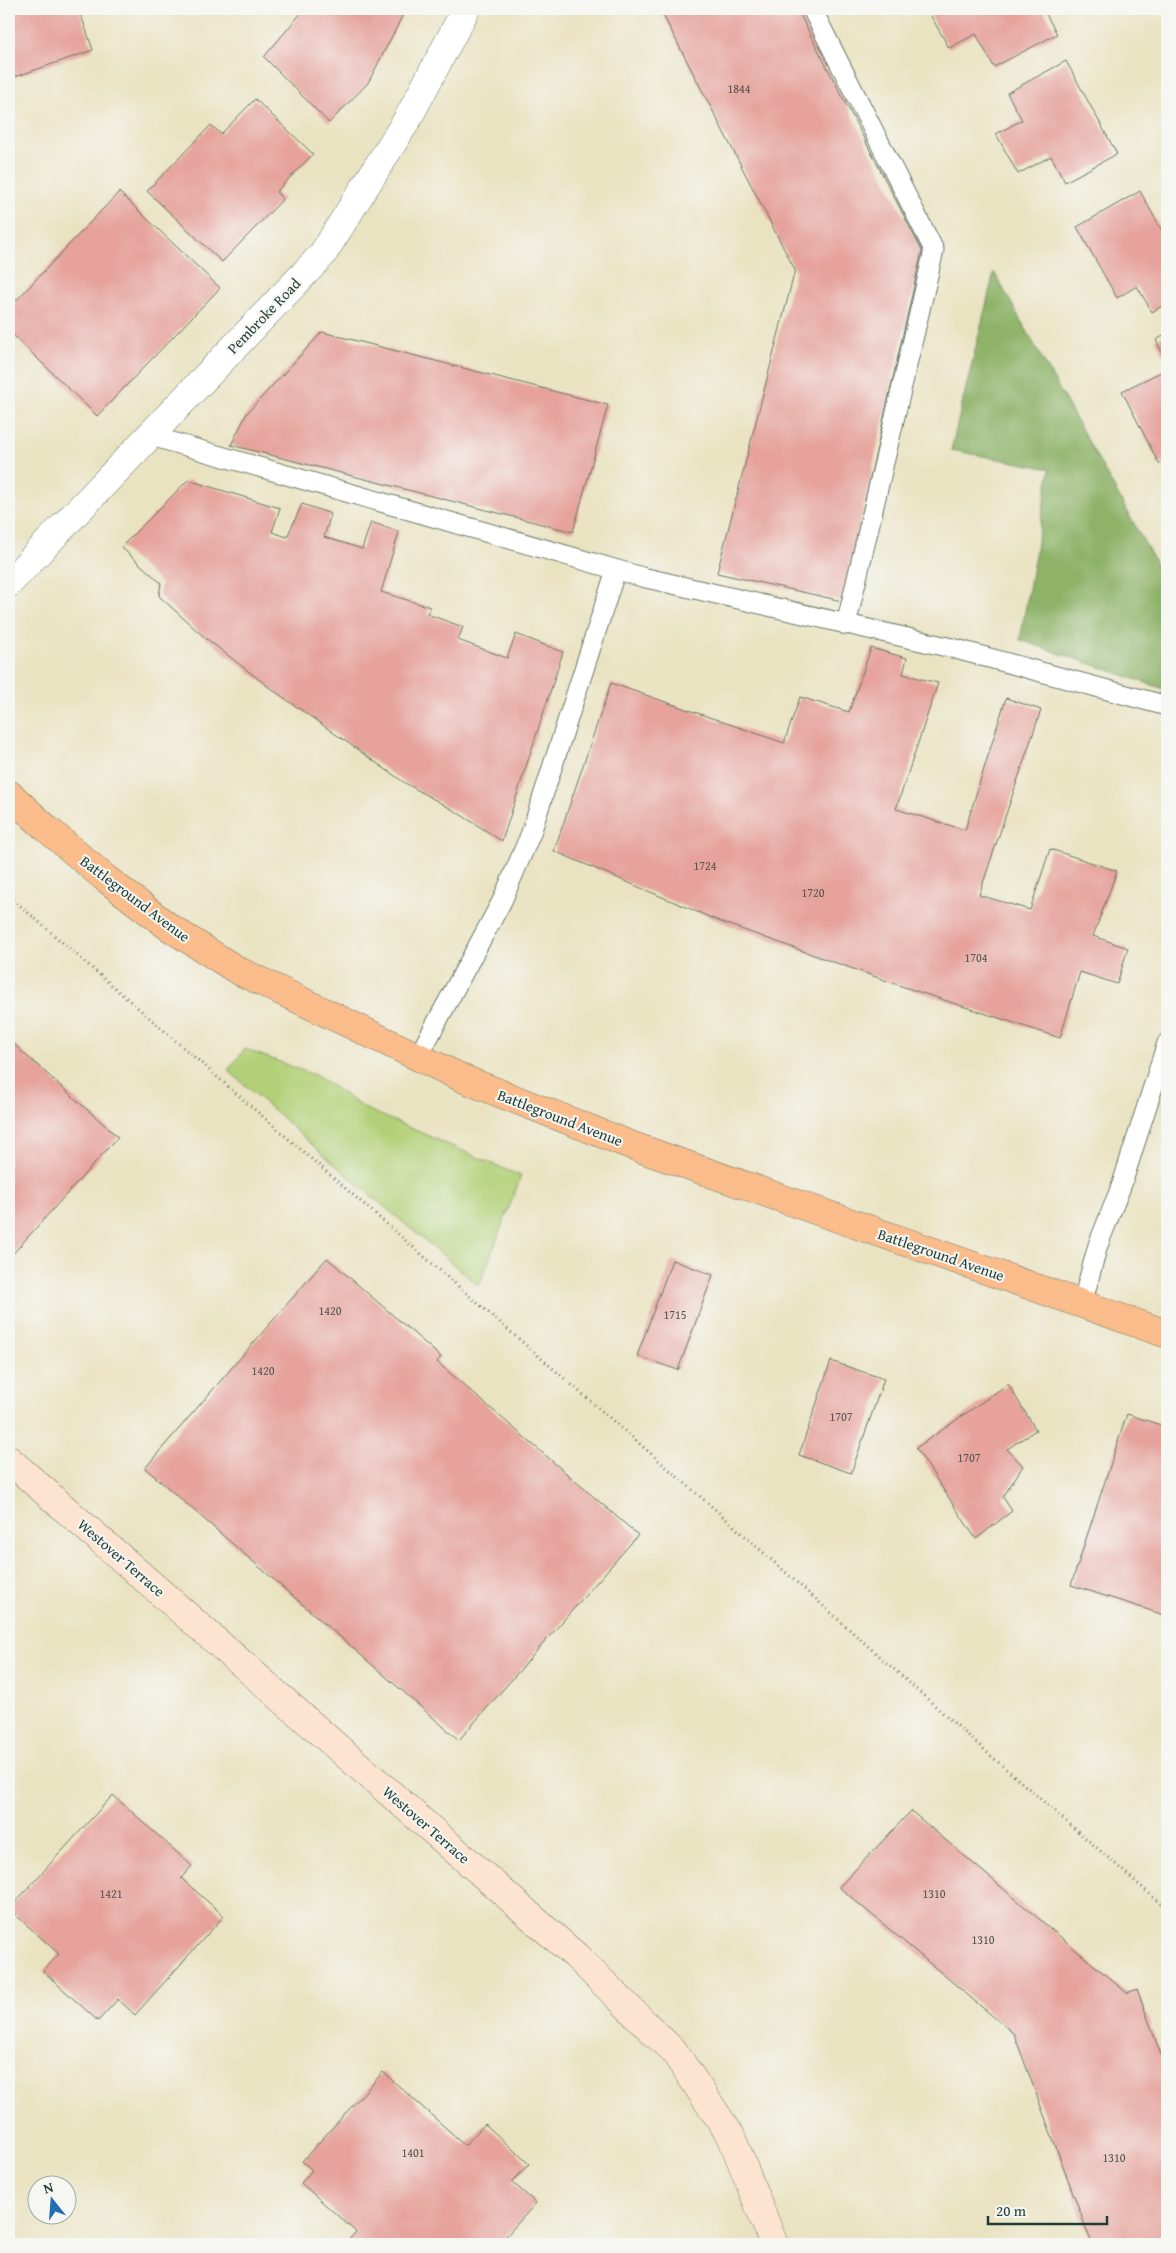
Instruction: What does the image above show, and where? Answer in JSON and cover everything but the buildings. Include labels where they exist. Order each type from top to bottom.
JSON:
[{"type":"main road","name":"Battleground Avenue","points":[[9,794],[105,878],[169,927],[237,970],[464,1079],[579,1126],[1167,1334]]},
{"type":"main road","name":"Westover Terrace","points":[[9,1460],[576,1956],[675,2053],[731,2136],[774,2244]]},
{"type":"street","name":"Pembroke Road","points":[[9,583],[322,255],[408,120],[466,9]]},
{"type":"lane","points":[[812,9],[934,250],[846,625]]},
{"type":"lane","points":[[151,436],[616,570],[846,625],[956,649],[1167,706]]},
{"type":"lane","points":[[418,1057],[502,901],[531,833],[616,570]]},
{"type":"lane","points":[[1082,1304],[1098,1245],[1122,1184],[1167,1042]]},
{"type":"path","points":[[9,896],[718,1512],[1167,1909]]},
{"type":"green space","points":[[994,272],[1167,583],[1167,690],[1020,640],[1050,469],[951,450]]},
{"type":"green space","points":[[245,1049],[317,1076],[364,1108],[521,1176],[479,1286],[343,1172],[228,1070]]}]
